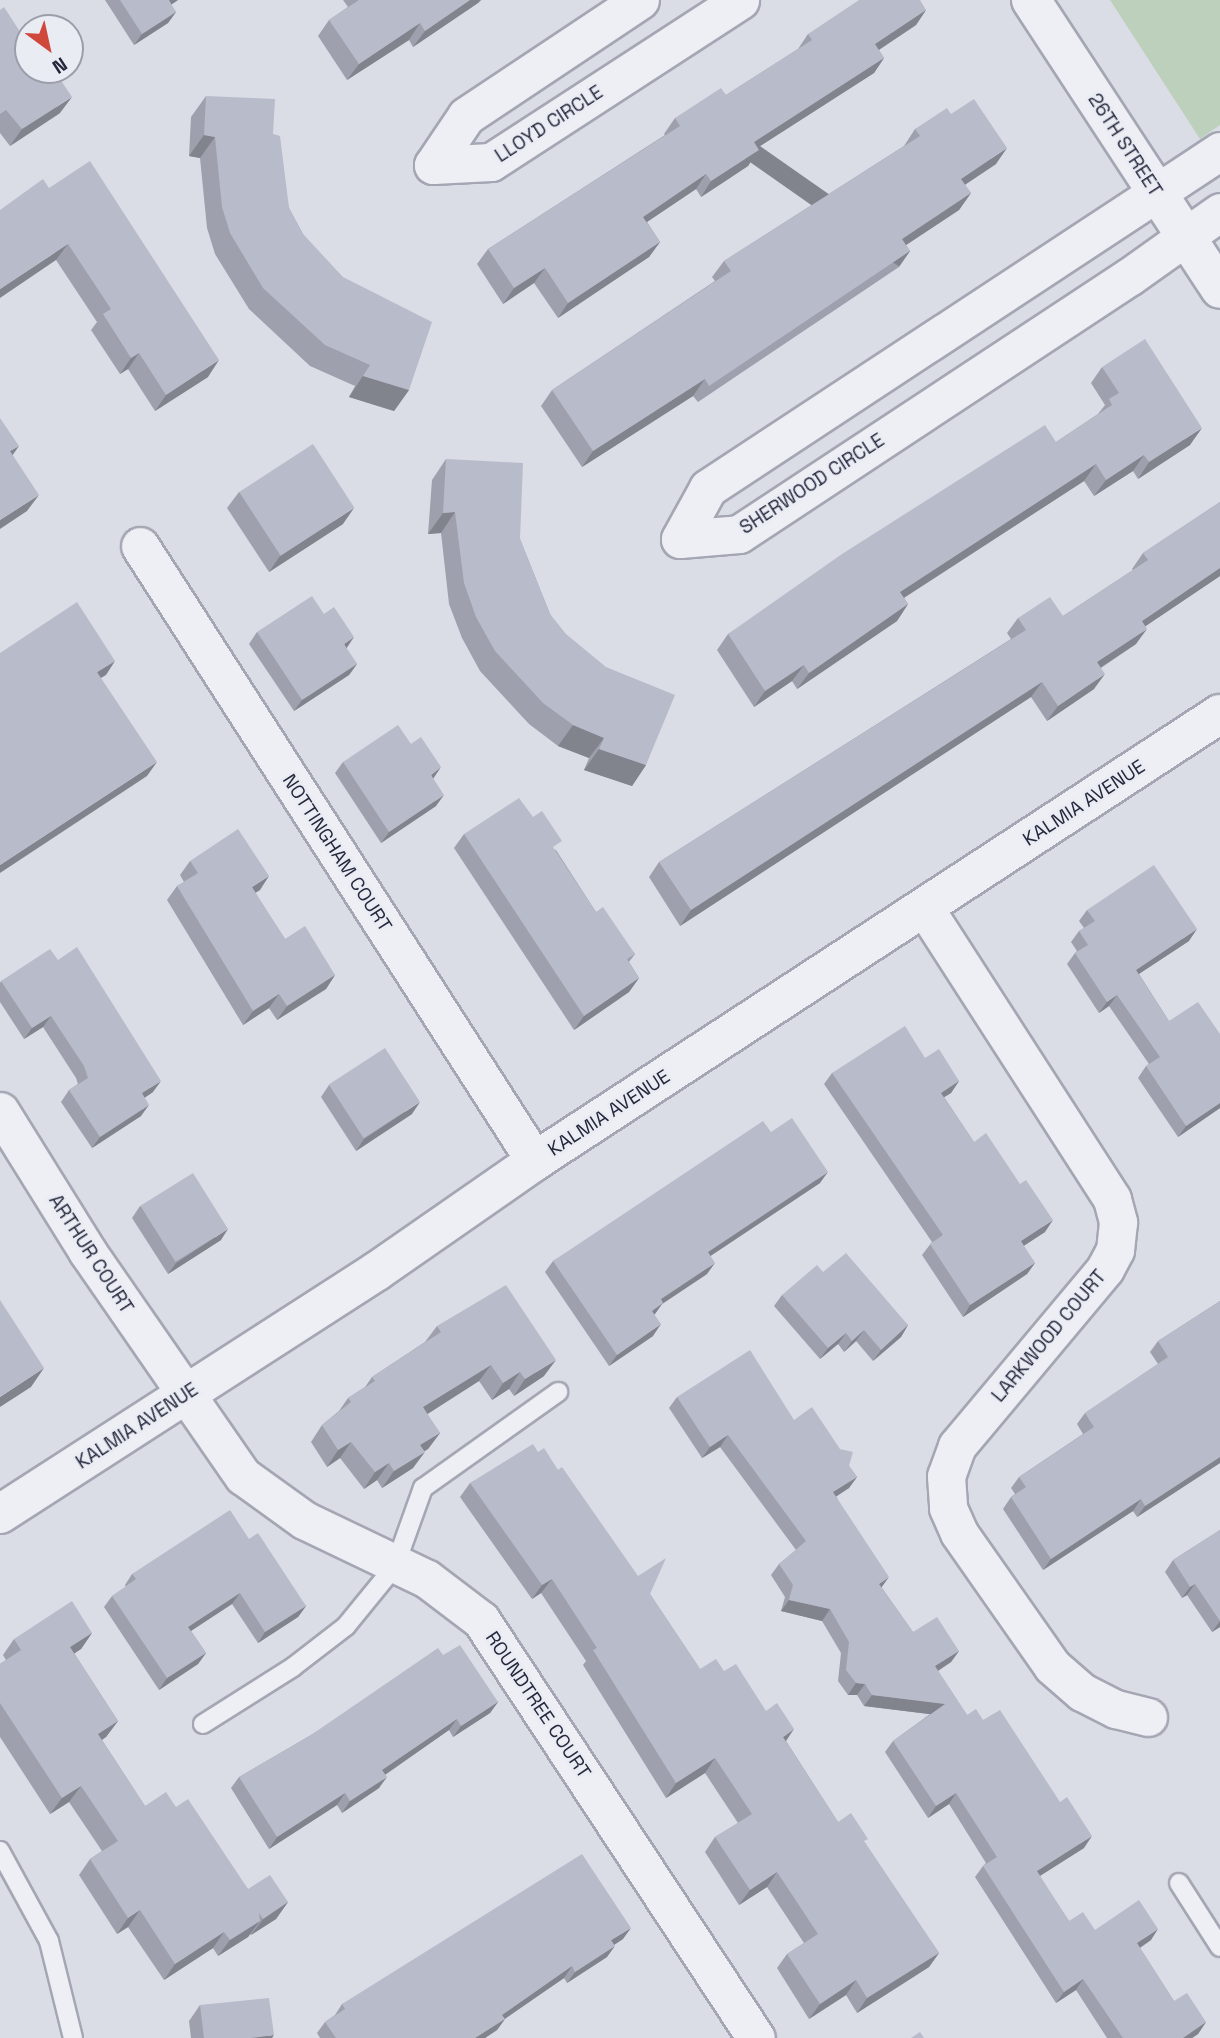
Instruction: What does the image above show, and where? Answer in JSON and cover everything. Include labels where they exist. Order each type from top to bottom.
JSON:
[{"type":"street","name":"LLOYD CIRCLE","points":[[640,0],[466,116],[433,165],[491,162],[740,0]]},
{"type":"street","name":"26TH STREET","points":[[1031,0],[1220,289]]},
{"type":"street","points":[[1156,192],[1220,151]]},
{"type":"street","name":"SHERWOOD CIRCLE","points":[[1156,192],[708,488],[680,539],[739,534],[1007,358],[1185,236]]},
{"type":"street","points":[[1185,236],[1220,212]]},
{"type":"street","points":[[975,311],[1007,358]]},
{"type":"street","name":"NOTTINGHAM COURT","points":[[140,545],[535,1161]]},
{"type":"street","name":"KALMIA AVENUE","points":[[0,1514],[377,1271],[535,1161],[1220,714]]},
{"type":"street","name":"LARKWOOD COURT","points":[[924,907],[1112,1199],[1118,1222],[1115,1251],[1105,1269],[957,1446],[947,1476],[948,1508],[959,1533],[1052,1666],[1082,1692],[1116,1709],[1148,1717]]},
{"type":"street","name":"ARTHUR COURT","points":[[0,1111],[184,1396]]},
{"type":"street","name":"ROUNDTREE COURT","points":[[184,1396],[235,1467],[264,1493],[304,1520],[456,1598],[487,1629],[756,2038]]},
{"type":"lane","points":[[203,1724],[317,1649],[345,1626],[396,1566],[423,1488],[558,1392]]},
{"type":"lane","points":[[0,1851],[49,1941],[73,2038]]},
{"type":"lane","points":[[1179,1883],[1220,1947]]},
{"type":"green space","points":[[1110,0],[1220,0],[1220,125],[1200,139]]},
{"type":"building","points":[[120,0],[169,0],[176,12],[142,34]]},
{"type":"building","points":[[359,0],[470,0],[425,31],[420,23],[359,64],[329,20]]},
{"type":"building","points":[[859,0],[920,0],[926,10],[875,44],[884,58],[754,142],[759,150],[711,181],[706,174],[643,217],[660,242],[568,303],[545,268],[514,288],[488,249],[680,126],[675,118],[721,88],[726,95],[812,40],[808,34]]},
{"type":"building","points":[[4,7],[14,22],[14,84],[63,84],[72,97],[22,129],[6,110],[0,114],[0,10]]},
{"type":"building","points":[[206,96],[275,99],[273,134],[280,136],[289,208],[303,234],[343,277],[432,322],[409,390],[363,376],[370,365],[325,345],[263,288],[230,233],[222,207],[215,137],[204,135]]},
{"type":"building","points":[[974,99],[1007,148],[961,179],[971,193],[902,239],[910,251],[709,386],[705,379],[593,451],[552,390],[731,271],[724,261],[920,136],[915,129],[947,108],[951,114]]},
{"type":"building","points":[[90,161],[219,360],[166,395],[139,353],[131,358],[103,314],[111,309],[68,244],[0,289],[0,210],[43,179],[49,188]]},
{"type":"building","points":[[1145,339],[1202,428],[1149,462],[1144,455],[1106,480],[1096,464],[900,592],[908,604],[809,673],[804,665],[765,691],[728,634],[842,554],[1045,425],[1056,442],[1112,405],[1109,399],[1119,393],[1102,367]]},
{"type":"building","points":[[0,418],[19,446],[10,451],[39,495],[0,520]]},
{"type":"building","points":[[313,444],[354,508],[281,556],[239,492]]},
{"type":"building","points":[[446,459],[523,463],[520,539],[550,614],[566,634],[606,667],[675,695],[646,765],[599,749],[604,738],[573,725],[543,703],[495,651],[476,617],[464,583],[455,512],[443,513]]},
{"type":"building","points":[[1220,502],[1220,568],[1142,621],[1147,629],[1097,662],[1105,674],[1058,706],[1042,682],[691,910],[659,862],[1026,630],[1018,618],[1050,597],[1063,616],[1148,560],[1143,553]]},
{"type":"building","points":[[312,596],[324,614],[334,607],[354,637],[344,644],[357,664],[302,700],[257,632]]},
{"type":"building","points":[[77,602],[115,661],[97,672],[157,762],[0,865],[0,653]]},
{"type":"building","points":[[398,725],[411,744],[421,737],[441,767],[431,775],[444,795],[389,832],[343,762]]},
{"type":"building","points":[[519,798],[533,817],[542,811],[562,841],[553,847],[596,912],[603,907],[635,954],[627,959],[639,978],[584,1016],[464,834]]},
{"type":"building","points":[[238,829],[269,876],[252,887],[285,939],[305,926],[335,975],[287,1006],[279,994],[253,1011],[177,886],[198,873],[190,861]]},
{"type":"building","points":[[1154,865],[1197,929],[1136,970],[1169,1021],[1198,1002],[1220,1034],[1220,1103],[1186,1126],[1146,1066],[1160,1057],[1117,995],[1107,1002],[1075,953],[1088,945],[1079,931],[1095,921],[1087,910]]},
{"type":"building","points":[[77,947],[161,1081],[142,1093],[149,1105],[100,1137],[69,1090],[88,1078],[84,1066],[51,1016],[32,1028],[1,981],[50,949],[58,960]]},
{"type":"building","points":[[905,1026],[925,1058],[939,1049],[959,1081],[941,1093],[974,1142],[986,1133],[1020,1184],[1026,1180],[1053,1220],[1021,1241],[1035,1263],[970,1305],[930,1244],[943,1235],[832,1073]]},
{"type":"building","points":[[385,1048],[420,1102],[364,1138],[329,1084]]},
{"type":"building","points":[[792,1118],[828,1172],[708,1252],[715,1263],[661,1299],[663,1303],[652,1311],[661,1324],[617,1355],[553,1261],[763,1121],[771,1132]]},
{"type":"building","points":[[193,1173],[228,1229],[175,1262],[140,1206]]},
{"type":"building","points":[[846,1253],[908,1325],[881,1350],[864,1330],[852,1341],[846,1333],[828,1348],[782,1295],[817,1265],[823,1272]]},
{"type":"building","points":[[506,1285],[556,1360],[525,1379],[520,1372],[503,1383],[491,1365],[423,1407],[440,1433],[420,1445],[425,1452],[394,1471],[389,1463],[375,1472],[351,1442],[338,1450],[322,1425],[351,1402],[348,1398],[375,1381],[372,1377],[441,1332],[437,1326]]},
{"type":"building","points":[[0,1300],[44,1368],[0,1397]]},
{"type":"building","points":[[1220,1301],[1220,1457],[1145,1506],[1141,1499],[1051,1559],[1011,1497],[1026,1487],[1019,1477],[1094,1427],[1085,1413],[1168,1357],[1158,1341]]},
{"type":"building","points":[[750,1350],[794,1420],[812,1407],[840,1449],[853,1452],[849,1466],[857,1477],[833,1492],[889,1577],[879,1584],[913,1632],[937,1617],[959,1651],[935,1666],[967,1715],[976,1709],[983,1720],[1000,1710],[1060,1802],[1067,1797],[1092,1836],[1037,1871],[1069,1921],[1083,1912],[1095,1930],[1139,1900],[1158,1929],[1137,1943],[1174,2001],[1187,1993],[1206,2022],[1183,2038],[1123,2038],[1083,1979],[1064,1992],[983,1866],[997,1857],[956,1793],[936,1806],[893,1741],[945,1704],[872,1695],[865,1684],[856,1683],[846,1670],[849,1642],[830,1609],[789,1600],[793,1585],[779,1564],[806,1541],[728,1435],[710,1447],[677,1397]]},
{"type":"building","points":[[533,1444],[538,1452],[544,1448],[558,1470],[562,1467],[638,1576],[666,1558],[650,1594],[700,1669],[716,1659],[724,1671],[736,1664],[766,1711],[777,1703],[794,1729],[783,1737],[838,1822],[851,1813],[868,1839],[864,1841],[939,1953],[867,1998],[856,1980],[820,2004],[787,1954],[818,1934],[777,1872],[750,1890],[715,1837],[752,1814],[715,1758],[676,1783],[593,1650],[597,1648],[552,1579],[542,1585],[470,1483]]},
{"type":"building","points":[[230,1510],[249,1539],[258,1533],[306,1606],[265,1632],[240,1593],[188,1627],[206,1653],[167,1678],[112,1596],[136,1579],[132,1574]]},
{"type":"building","points":[[1220,1530],[1220,1621],[1195,1584],[1190,1587],[1173,1560]]},
{"type":"building","points":[[72,1601],[92,1633],[70,1647],[118,1721],[98,1734],[145,1806],[166,1792],[176,1807],[188,1799],[248,1889],[270,1875],[288,1902],[263,1919],[259,1913],[260,1921],[230,1940],[224,1932],[175,1964],[140,1910],[128,1918],[90,1859],[118,1841],[81,1786],[62,1798],[0,1703],[0,1664],[21,1650],[14,1639]]},
{"type":"building","points":[[460,1645],[498,1702],[461,1726],[457,1719],[382,1770],[387,1777],[350,1801],[345,1793],[277,1837],[239,1777],[311,1735],[438,1648],[443,1655]]},
{"type":"building","points":[[582,1854],[631,1928],[611,1940],[615,1946],[575,1972],[572,1966],[502,2015],[505,2019],[475,2038],[336,2038],[325,2022],[345,2009],[342,2004]]},
{"type":"building","points":[[269,1998],[274,2035],[204,2038],[200,2005]]},
{"type":"building","points":[[920,2032],[924,2038],[911,2038]]}]
